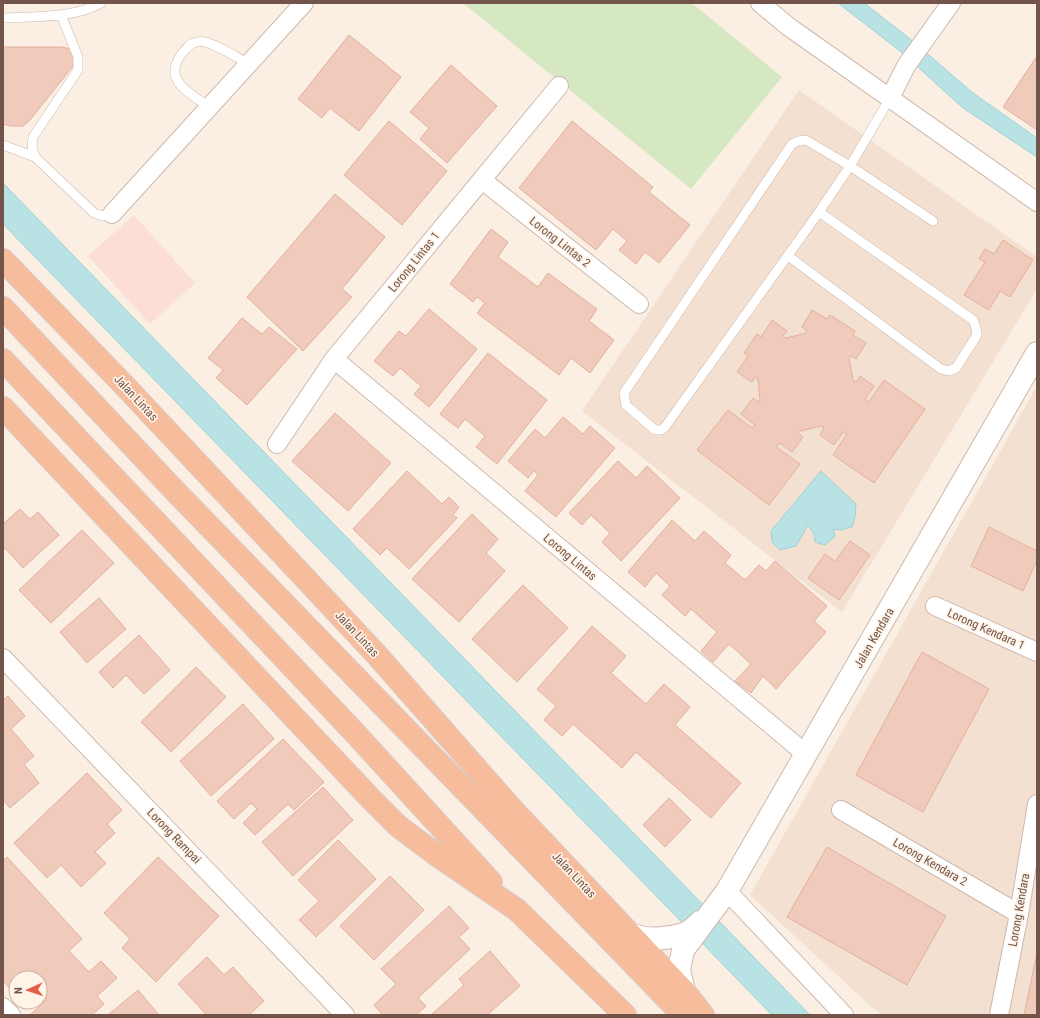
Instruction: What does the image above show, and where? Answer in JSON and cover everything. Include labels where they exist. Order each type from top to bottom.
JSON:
[{"type":"highway","name":"Jalan Lintas","points":[[3,260],[124,385],[376,654],[512,809],[684,991],[703,1015]]},
{"type":"highway","name":"Jalan Lintas","points":[[3,308],[174,490],[683,1015]]},
{"type":"highway","points":[[3,360],[353,731],[517,910],[625,1015]]},
{"type":"highway","points":[[3,408],[398,826],[434,853],[517,910]]},
{"type":"street","points":[[112,214],[304,3]]},
{"type":"street","points":[[760,3],[789,27],[1037,202]]},
{"type":"street","points":[[890,98],[906,66],[951,3]]},
{"type":"street","name":"Lorong Lintas 1","points":[[277,444],[334,359],[559,86]]},
{"type":"street","name":"Lorong Lintas 2","points":[[482,180],[639,304]]},
{"type":"street","name":"Jalan Kendara","points":[[684,991],[679,970],[683,950],[717,905],[807,755],[1037,353]]},
{"type":"street","name":"Lorong Lintas","points":[[334,359],[807,755]]},
{"type":"street","name":"Lorong Kendara 1","points":[[935,606],[1037,652]]},
{"type":"street","name":"Lorong Rampai","points":[[3,658],[345,1015]]},
{"type":"street","name":"Lorong Kendara","points":[[998,1015],[1019,914],[1037,804]]},
{"type":"street","name":"Lorong Kendara 2","points":[[841,810],[1019,914]]},
{"type":"street","points":[[717,905],[844,1015]]},
{"type":"street","name":"Jalan Kendara","points":[[630,934],[638,938],[658,939],[686,933],[717,905]]},
{"type":"street","points":[[3,1007],[11,1015]]},
{"type":"lane","points":[[3,18],[61,15],[85,11],[101,3]]},
{"type":"lane","points":[[35,157],[32,147],[33,137],[78,70],[78,57],[61,15]]},
{"type":"lane","points":[[210,108],[179,84],[174,77],[173,69],[182,52],[189,45],[196,42],[205,42],[249,64]]},
{"type":"lane","points":[[890,98],[850,166],[819,212],[665,427],[661,430],[655,430],[626,405],[624,394],[792,144],[798,141],[806,140],[850,166],[933,221]]},
{"type":"lane","points":[[3,145],[35,157],[94,213],[102,216],[112,214]]},
{"type":"lane","points":[[788,256],[941,368],[949,371],[956,368],[976,335],[976,328],[973,320],[819,212]]},
{"type":"shaded area","points":[[799,90],[1037,257],[1037,289],[842,612],[582,411]]},
{"type":"shaded area","points":[[134,215],[195,283],[150,324],[88,256]]},
{"type":"shaded area","points":[[1037,386],[1037,1015],[884,1015],[876,1011],[750,895]]},
{"type":"green space","points":[[463,3],[692,3],[782,77],[691,189]]},
{"type":"water","points":[[838,3],[864,3],[909,38],[973,93],[1037,138],[1037,157],[963,108],[900,51]]},
{"type":"water","points":[[3,183],[810,1015],[772,1015],[3,224]]},
{"type":"water","points":[[821,471],[856,504],[855,517],[852,527],[841,530],[833,529],[835,536],[825,545],[815,542],[814,534],[808,525],[796,546],[780,550],[772,542],[771,531]]},
{"type":"building","points":[[349,35],[401,77],[359,131],[330,108],[322,118],[298,99]]},
{"type":"building","points":[[3,47],[61,47],[72,49],[74,58],[73,66],[30,120],[23,126],[3,124]]},
{"type":"building","points":[[1037,56],[1037,130],[1003,107]]},
{"type":"building","points":[[451,65],[497,106],[447,163],[420,139],[429,128],[410,112]]},
{"type":"building","points":[[389,121],[447,171],[402,225],[344,175]]},
{"type":"building","points":[[572,121],[653,187],[649,192],[690,225],[659,263],[645,252],[636,264],[619,250],[627,241],[613,229],[596,250],[519,188]]},
{"type":"building","points":[[335,194],[385,237],[342,289],[352,297],[303,351],[247,297]]},
{"type":"building","points":[[491,229],[508,242],[498,257],[538,287],[548,273],[597,309],[589,321],[614,340],[590,373],[571,358],[559,375],[477,313],[485,303],[477,297],[473,302],[450,284]]},
{"type":"building","points":[[1003,240],[1033,260],[1010,297],[1000,291],[989,310],[964,295],[985,262],[979,259],[985,249],[994,254]]},
{"type":"building","points":[[429,309],[477,349],[429,407],[414,394],[421,386],[400,368],[393,376],[374,361],[399,331],[406,336]]},
{"type":"building","points":[[812,310],[827,319],[830,315],[855,331],[853,335],[866,343],[856,359],[851,356],[849,359],[853,380],[856,382],[860,376],[874,386],[865,399],[869,402],[884,380],[925,409],[874,483],[833,455],[847,434],[843,432],[834,445],[820,435],[824,428],[821,426],[800,431],[798,433],[803,437],[792,452],[780,443],[776,447],[800,464],[769,505],[697,450],[728,410],[752,428],[755,425],[741,414],[753,398],[759,402],[760,400],[758,379],[755,377],[752,382],[737,372],[748,356],[744,353],[757,334],[761,337],[772,320],[787,331],[783,336],[786,338],[806,333],[807,331],[802,327]]},
{"type":"building","points":[[242,318],[262,334],[269,327],[297,349],[247,405],[216,378],[223,370],[208,358]]},
{"type":"building","points":[[488,353],[547,400],[497,464],[476,447],[485,436],[465,419],[458,428],[440,414]]},
{"type":"building","points":[[335,413],[391,463],[348,511],[292,461]]},
{"type":"building","points":[[563,417],[583,434],[590,426],[615,448],[556,517],[525,491],[538,475],[534,471],[528,478],[508,461],[535,429],[545,438]]},
{"type":"building","points":[[618,461],[636,478],[647,466],[680,498],[621,561],[602,542],[610,533],[591,515],[582,525],[569,513]]},
{"type":"building","points":[[407,471],[442,504],[449,497],[459,507],[453,515],[457,518],[409,569],[387,548],[380,555],[353,529]]},
{"type":"building","points":[[20,509],[30,519],[38,512],[59,535],[23,568],[5,548],[3,550],[3,524]]},
{"type":"building","points":[[472,514],[498,539],[486,553],[505,571],[459,622],[412,579]]},
{"type":"building","points":[[672,520],[695,541],[704,531],[731,555],[725,563],[745,580],[759,565],[766,571],[775,561],[827,606],[814,621],[826,632],[776,689],[763,676],[751,693],[735,681],[751,664],[729,644],[713,662],[701,651],[717,632],[691,609],[685,616],[662,595],[670,586],[656,573],[645,587],[628,572]]},
{"type":"building","points":[[989,527],[1037,551],[1037,560],[1023,591],[971,566]]},
{"type":"building","points":[[82,530],[114,563],[51,623],[19,590]]},
{"type":"building","points":[[850,541],[870,555],[839,600],[808,578],[825,554],[835,561]]},
{"type":"building","points":[[523,585],[568,628],[517,682],[472,639]]},
{"type":"building","points":[[99,598],[126,629],[87,663],[60,632]]},
{"type":"building","points":[[592,626],[626,656],[611,673],[646,704],[664,684],[690,707],[675,725],[741,783],[711,818],[636,752],[622,768],[573,724],[562,736],[544,720],[556,706],[537,689]]},
{"type":"building","points":[[139,635],[170,670],[144,694],[126,675],[113,688],[99,672]]},
{"type":"building","points":[[922,652],[989,689],[923,812],[856,775]]},
{"type":"building","points":[[196,667],[226,697],[171,752],[141,722]]},
{"type":"building","points":[[8,696],[25,716],[11,729],[34,756],[24,764],[39,783],[10,808],[3,800],[3,700]]},
{"type":"building","points":[[243,704],[274,739],[211,796],[180,761]]},
{"type":"building","points":[[283,739],[324,782],[294,810],[288,804],[255,835],[243,823],[257,809],[251,803],[234,819],[217,801]]},
{"type":"building","points":[[87,773],[122,810],[107,824],[115,833],[95,852],[106,863],[81,887],[61,865],[47,878],[14,843]]},
{"type":"building","points":[[323,787],[353,820],[293,876],[262,842]]},
{"type":"building","points":[[669,798],[691,820],[665,847],[643,825]]},
{"type":"building","points":[[338,840],[376,879],[316,937],[299,920],[319,901],[298,880]]},
{"type":"building","points":[[827,847],[946,916],[907,985],[787,917]]},
{"type":"building","points":[[7,857],[82,939],[69,951],[89,972],[101,961],[117,978],[97,996],[104,1004],[92,1015],[31,1014],[35,1010],[48,1010],[48,970],[8,970],[8,986],[3,981],[3,861]]},
{"type":"building","points":[[158,857],[219,916],[156,982],[122,948],[130,939],[104,913]]},
{"type":"building","points":[[390,876],[424,910],[374,960],[340,926]]},
{"type":"building","points":[[449,906],[469,928],[459,937],[470,949],[418,998],[426,1006],[416,1015],[383,1015],[374,1005],[396,984],[381,969]]},
{"type":"building","points":[[490,951],[520,986],[487,1015],[431,1015],[464,985],[459,979]]},
{"type":"building","points":[[1037,953],[1037,1015],[1024,1015]]},
{"type":"building","points":[[207,957],[224,975],[233,967],[264,1001],[249,1015],[203,1015],[205,1013],[178,984]]},
{"type":"building","points":[[138,990],[159,1015],[108,1015]]}]
